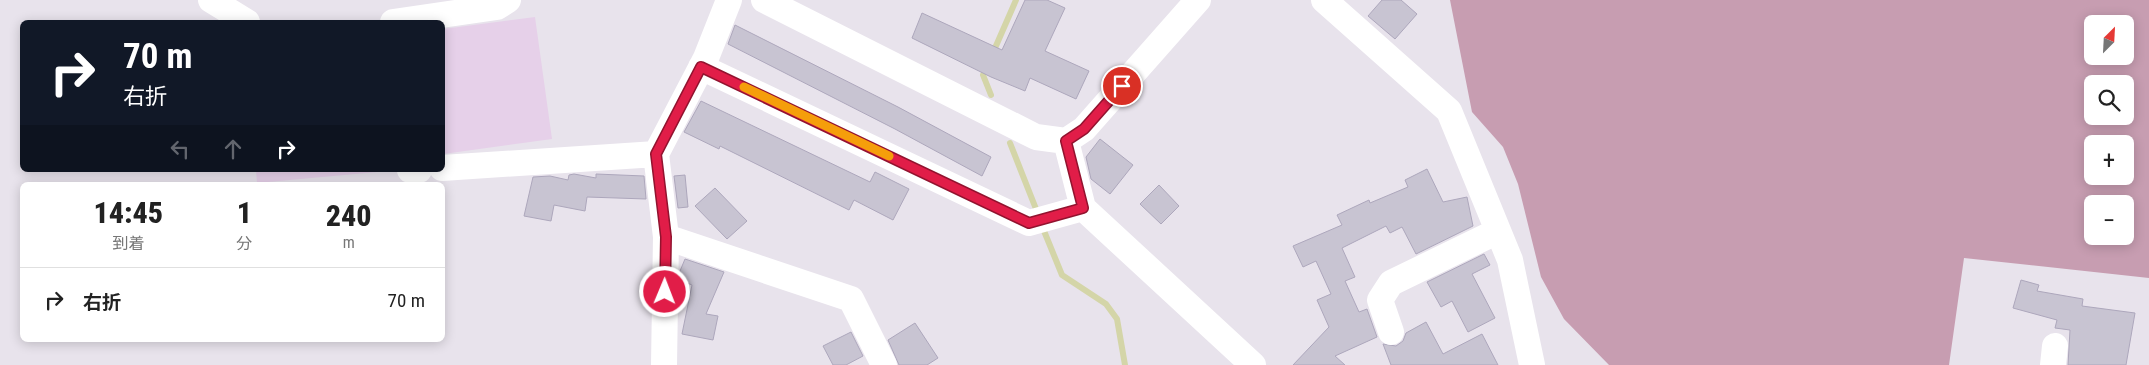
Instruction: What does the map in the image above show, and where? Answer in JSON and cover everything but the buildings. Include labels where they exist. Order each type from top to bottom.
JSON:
[{"type":"street","points":[[211,0],[244,20]]},
{"type":"street","points":[[407,20],[497,7],[508,0]]},
{"type":"street","points":[[664,365],[666,237],[656,154],[701,67],[729,0]]},
{"type":"street","points":[[764,0],[1036,137],[1066,141],[1084,129],[1198,0]]},
{"type":"street","points":[[1324,0],[1449,111],[1510,260],[1532,365]]},
{"type":"street","points":[[701,67],[1029,223],[1083,208]]},
{"type":"street","points":[[1066,141],[1083,208],[1254,365]]},
{"type":"street","points":[[445,168],[656,154]]},
{"type":"street","points":[[1391,332],[1380,300],[1391,283],[1498,231]]},
{"type":"street","points":[[666,237],[851,299],[884,365]]},
{"type":"shaded area","points":[[1450,0],[2149,0],[2149,278],[1964,258],[1949,365],[1609,365],[1564,319],[1541,277],[1518,184],[1503,147],[1472,112]]},
{"type":"shaded area","points":[[535,17],[552,139],[445,154],[445,29]]},
{"type":"shaded area","points":[[256,172],[377,172],[268,182],[257,182]]},
{"type":"waterway","points":[[992,55],[1016,0]]},
{"type":"waterway","points":[[987,66],[983,75],[991,95]]},
{"type":"waterway","points":[[1010,143],[1038,214]]},
{"type":"waterway","points":[[1042,226],[1062,275],[1106,304],[1117,319],[1125,365]]},
{"type":"slow traffic","points":[[744,87],[889,156]]},
{"type":"route","points":[[665,292],[666,237],[656,154],[701,67],[1029,223],[1083,208],[1066,141],[1084,129],[1122,86]]}]
